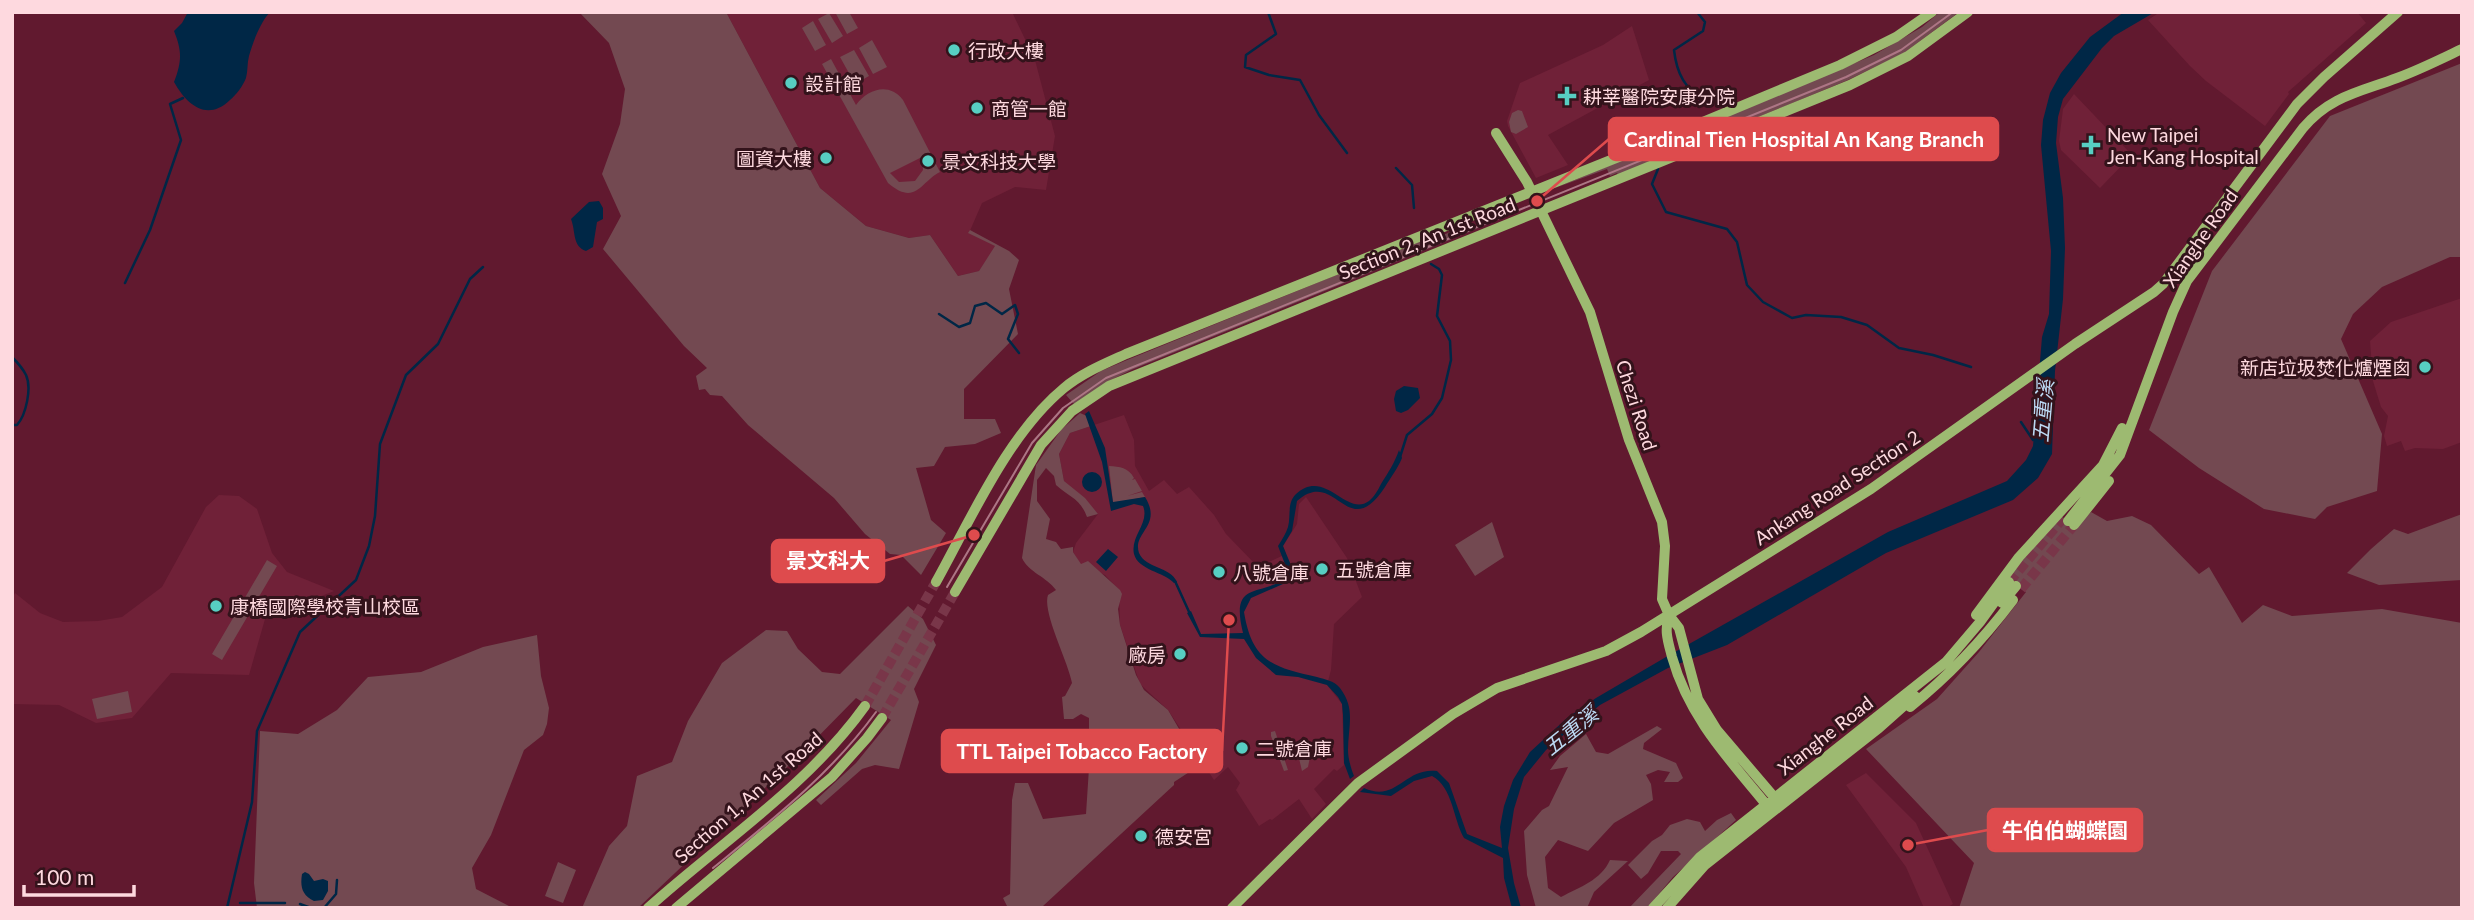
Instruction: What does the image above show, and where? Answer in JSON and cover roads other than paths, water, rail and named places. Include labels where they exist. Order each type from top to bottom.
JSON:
[{"type":"street","name":"Section 2, An 1st Road","points":[[936,582],[1014,446],[1036,415],[1078,378],[1126,354],[1532,192],[1871,51],[1932,12]]},
{"type":"street","name":"Section 2, An 1st Road","points":[[955,592],[1028,464],[1054,428],[1072,411],[1109,386],[1883,70],[1932,41],[1968,12]]},
{"type":"street","name":"Ankang Road Section 2","points":[[1232,908],[1358,783],[1453,714],[1497,688],[1606,651],[1669,615],[1871,489],[2141,302],[2163,285],[2297,104],[2398,12]]},
{"type":"street","name":"Xianghe Road","points":[[2134,440],[2099,495],[2068,521],[2120,455],[2187,281],[2303,128],[2317,112],[2333,101],[2409,74],[2462,49]]},
{"type":"street","name":"Chezi Road","points":[[1496,133],[1542,211],[1590,312],[1629,440],[1662,522],[1665,546],[1661,592],[1669,615],[1664,629],[1677,673],[1692,706],[1723,754],[1773,804]]},
{"type":"street","points":[[1888,708],[1954,646],[2019,557],[2103,465],[2122,428]]},
{"type":"street","name":"Xianghe Road","points":[[1653,908],[1700,857],[1773,804],[1910,706],[1952,672],[1987,635],[2015,586],[1957,650],[1929,676],[1773,804],[1705,865],[1667,908]]},
{"type":"street","name":"Section 1, An 1st Road","points":[[648,908],[799,781],[834,746],[865,706]]},
{"type":"street","name":"Section 1, An 1st Road","points":[[676,908],[832,777],[882,718]]},
{"type":"water","points":[[188,12],[270,12],[255,39],[243,84],[230,100],[213,110],[191,104],[174,82],[180,56],[174,31]]},
{"type":"water","name":"五重溪","points":[[2124,12],[2155,12],[2114,36],[2102,48],[2063,99],[2058,117],[2056,143],[2063,198],[2065,248],[2063,299],[2055,371],[2052,454],[2038,478],[2013,500],[1886,553],[1727,645],[1668,668],[1600,705],[1574,726],[1546,750],[1524,777],[1514,809],[1508,848],[1521,908],[1512,908],[1504,878],[1503,858],[1464,838],[1448,795],[1439,781],[1432,776],[1414,781],[1391,796],[1360,792],[1364,788],[1385,791],[1416,774],[1437,771],[1449,783],[1467,834],[1502,848],[1500,827],[1513,780],[1530,752],[1567,718],[1666,657],[1888,532],[2007,481],[2026,460],[2033,446],[2042,337],[2049,314],[2051,251],[2041,145],[2043,120],[2050,93],[2061,73],[2090,37]]},
{"type":"water","points":[[599,201],[603,208],[603,219],[597,222],[593,247],[586,251],[576,242],[571,219],[589,202]]},
{"type":"water","points":[[1404,386],[1418,388],[1420,398],[1401,413],[1396,411],[1394,399],[1396,391]]},
{"type":"water","points":[[1089,411],[1105,448],[1113,502],[1145,497],[1150,507],[1151,515],[1140,539],[1139,553],[1147,562],[1169,573],[1177,582],[1174,583],[1136,559],[1134,547],[1144,518],[1143,506],[1134,504],[1111,511],[1102,462],[1085,414]]},
{"type":"water","points":[[1399,450],[1402,458],[1385,487],[1372,503],[1361,509],[1351,508],[1322,492],[1310,493],[1297,501],[1292,531],[1283,546],[1293,570],[1292,580],[1251,598],[1244,612],[1252,641],[1267,659],[1288,670],[1332,682],[1340,688],[1350,711],[1348,753],[1354,776],[1350,779],[1344,763],[1342,704],[1327,685],[1298,677],[1276,675],[1256,658],[1244,639],[1200,637],[1187,613],[1191,611],[1201,634],[1243,633],[1240,605],[1244,597],[1287,578],[1288,572],[1278,546],[1288,527],[1290,506],[1295,495],[1306,488],[1316,486],[1352,503],[1369,501],[1389,472]]},
{"type":"water","points":[[1092,472],[1099,475],[1102,482],[1099,489],[1092,492],[1085,489],[1082,482],[1085,475]]},
{"type":"water","points":[[1108,549],[1118,557],[1106,571],[1096,562]]},
{"type":"water","points":[[305,872],[314,881],[328,881],[328,891],[323,900],[314,901],[304,893],[301,879]]},
{"type":"waterway","points":[[1268,12],[1276,34],[1246,55],[1245,67],[1269,75],[1300,80],[1319,115],[1347,153]]},
{"type":"waterway","points":[[1697,12],[1705,22],[1703,31],[1674,50],[1683,80],[1704,103]]},
{"type":"waterway","points":[[125,283],[150,230],[181,140],[170,104],[183,98]]},
{"type":"waterway","points":[[1396,168],[1412,185],[1414,208]]},
{"type":"waterway","points":[[1658,169],[1652,184],[1666,212],[1727,229],[1737,242],[1747,285],[1763,302],[1792,318],[1806,315],[1841,317],[1867,325],[1899,348],[1971,367]]},
{"type":"waterway","points":[[1400,457],[1407,435],[1432,414],[1442,398],[1451,360],[1450,341],[1437,316],[1442,275],[1439,269],[1431,264]]},
{"type":"waterway","points":[[227,908],[252,802],[257,731],[300,632],[356,580],[369,546],[375,516],[380,444],[406,375],[438,344],[470,279],[483,267]]},
{"type":"waterway","points":[[939,314],[959,327],[970,323],[975,306],[986,303],[1002,314],[1015,305],[1018,314],[1008,339],[1019,353]]},
{"type":"waterway","points":[[12,357],[28,380],[23,415],[17,425],[12,425]]},
{"type":"waterway","points":[[2021,422],[2033,440]]},
{"type":"waterway","points":[[1175,581],[1190,614]]},
{"type":"waterway","points":[[324,908],[336,894],[337,880]]},
{"type":"waterway","points":[[240,903],[285,903]]},
{"type":"waterway","points":[[300,904],[311,908]]},
{"type":"tunnel","points":[[2009,582],[2063,518]]},
{"type":"tunnel","points":[[2021,589],[2074,525]]},
{"type":"tunnel","points":[[865,706],[936,582]]},
{"type":"tunnel","points":[[882,718],[955,592]]},
{"type":"tram line","points":[[947,587],[1032,443],[1063,408],[1106,378],[1846,77],[1901,50],[1953,12]]},
{"type":"tram line","points":[[713,868],[820,776],[876,712]]},
{"type":"place","name":"行政大樓","points":[[954,50]]},
{"type":"place","name":"設計館","points":[[791,83]]},
{"type":"place","name":"耕莘醫院安康分院","points":[[1567,96]]},
{"type":"place","name":"商管一館","points":[[977,108]]},
{"type":"place","name":"New Taipei Jen-Kang Hospital","points":[[2091,145]]},
{"type":"place","name":"圖資大樓","points":[[826,158]]},
{"type":"place","name":"景文科技大學","points":[[928,161]]},
{"type":"place","name":"Cardinal Tien Hospital An Kang Branch","points":[[1537,201]]},
{"type":"place","name":"新店垃圾焚化爐煙囪","points":[[2425,367]]},
{"type":"place","name":"景文科大","points":[[974,535]]},
{"type":"place","name":"五號倉庫","points":[[1322,569]]},
{"type":"place","name":"八號倉庫","points":[[1219,572]]},
{"type":"place","name":"康橋國際學校青山校區","points":[[216,606]]},
{"type":"place","name":"TTL Taipei Tobacco Factory","points":[[1229,620]]},
{"type":"place","name":"廠房","points":[[1180,654]]},
{"type":"place","name":"二號倉庫","points":[[1242,748]]},
{"type":"place","name":"德安宮","points":[[1141,836]]},
{"type":"place","name":"牛伯伯蝴蝶園","points":[[1908,845]]}]
